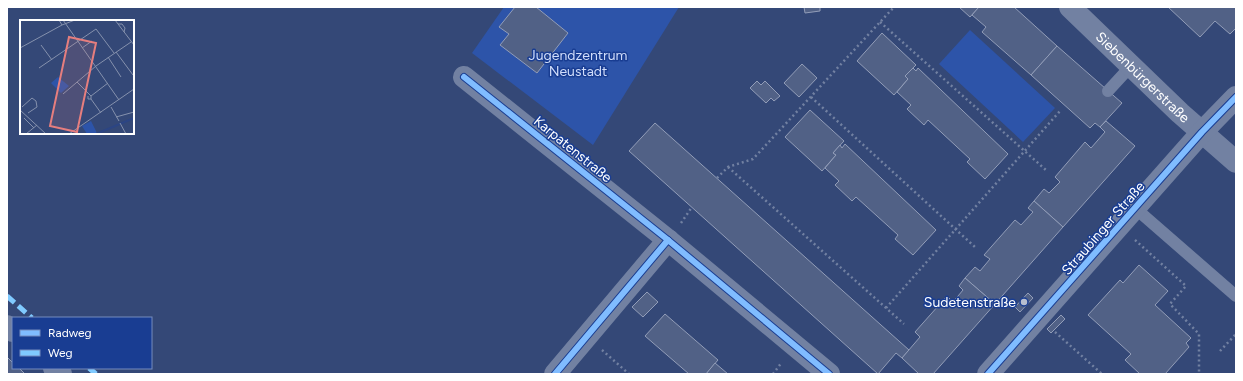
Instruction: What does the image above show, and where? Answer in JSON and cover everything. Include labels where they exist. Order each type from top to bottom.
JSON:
[{"type":"street","name":"Siebenbürgerstraße","points":[[1070,7],[1202,132],[1236,162]]},
{"type":"street","name":"Karpatenstraße","points":[[464,77],[668,240],[829,374]]},
{"type":"street","name":"Straubinger Straße","points":[[988,374],[1041,316],[1202,132],[1236,97]]},
{"type":"street","points":[[555,374],[668,240]]},
{"type":"lane","points":[[1108,91],[1132,66]]},
{"type":"lane","points":[[1135,208],[1236,296]]},
{"type":"path","points":[[717,178],[728,167],[753,159],[894,7]]},
{"type":"path","points":[[880,22],[1046,171]]},
{"type":"path","points":[[811,97],[976,247]]},
{"type":"path","points":[[886,308],[1060,111]]},
{"type":"path","points":[[728,167],[904,324]]},
{"type":"path","points":[[1120,226],[1186,286],[1170,304],[1199,334],[1199,374]]},
{"type":"path","points":[[1041,316],[1046,338],[1057,331],[1102,374]]},
{"type":"path","points":[[1220,351],[1236,334]]},
{"type":"path","points":[[587,337],[629,374]]},
{"type":"green space","name":"Jugendzentrum Neustadt","points":[[504,7],[679,7],[593,145],[472,53]]},
{"type":"green space","points":[[970,30],[1055,108],[1023,142],[939,64]]},
{"type":"building","points":[[515,7],[536,7],[568,33],[537,73],[500,45],[509,34],[499,27]]},
{"type":"building","points":[[804,7],[820,7],[820,11],[805,13]]},
{"type":"building","points":[[959,7],[979,7],[970,17]]},
{"type":"building","points":[[979,7],[1014,7],[1057,46],[1031,75],[982,32],[986,27],[972,15]]},
{"type":"building","points":[[1168,7],[1236,7],[1236,28],[1230,34],[1215,21],[1200,37]]},
{"type":"building","points":[[882,33],[916,65],[905,76],[908,79],[894,95],[857,61]]},
{"type":"building","points":[[1057,46],[1122,103],[1100,127],[1095,123],[1090,128],[1031,75]]},
{"type":"building","points":[[802,64],[817,78],[799,97],[784,83]]},
{"type":"building","points":[[913,68],[916,71],[918,68],[1008,154],[985,179],[967,162],[970,159],[928,120],[924,125],[907,109],[911,105],[897,92],[908,79],[905,76]]},
{"type":"building","points":[[757,81],[761,85],[765,81],[780,96],[774,101],[771,98],[766,103],[750,88]]},
{"type":"building","points":[[810,110],[844,141],[833,153],[836,155],[822,171],[785,137]]},
{"type":"building","points":[[1106,121],[1135,146],[1063,227],[1034,201],[1044,189],[1049,193],[1060,182],[1055,177],[1085,142],[1091,148],[1105,132],[1100,127]]},
{"type":"building","points":[[655,123],[909,350],[902,358],[896,353],[878,374],[629,151]]},
{"type":"building","points":[[845,144],[936,230],[913,255],[895,239],[898,235],[856,197],[852,201],[835,185],[839,181],[825,168],[836,155],[833,153],[840,145],[842,148]]},
{"type":"building","points":[[1034,201],[1063,227],[995,304],[965,278],[975,267],[980,271],[990,259],[984,255],[1015,220],[1021,225],[1033,212],[1028,208]]},
{"type":"building","points":[[1139,265],[1168,291],[1155,305],[1191,338],[1186,343],[1189,347],[1165,374],[1140,374],[1125,360],[1131,354],[1088,315],[1120,280],[1123,283]]},
{"type":"building","points":[[965,278],[995,304],[933,374],[919,374],[902,358],[920,337],[915,332],[947,296],[953,302],[963,290],[959,286]]},
{"type":"building","points":[[647,292],[658,302],[643,317],[632,307]]},
{"type":"building","name":"Sudetenstraße","points":[[1028,293],[1033,298],[1020,312],[1015,307]]},
{"type":"building","points":[[665,314],[718,360],[706,374],[689,374],[645,336]]},
{"type":"building","name":"Sudetenstraße","points":[[1061,315],[1065,319],[1051,333],[1047,329]]},
{"type":"building","points":[[7,357],[12,362],[12,369],[20,369],[25,374],[7,374]]},
{"type":"building","points":[[715,363],[728,374],[706,374]]},
{"type":"marked path","points":[[7,296],[31,317]]},
{"type":"marked path","points":[[90,369],[96,374]]},
{"type":"cycle path","points":[[464,77],[668,240],[829,374]]},
{"type":"cycle path","points":[[988,374],[1202,132],[1236,97]]},
{"type":"cycle path","points":[[555,374],[668,240]]},
{"type":"place","name":"Sudetenstraße","points":[[1024,302]]}]
